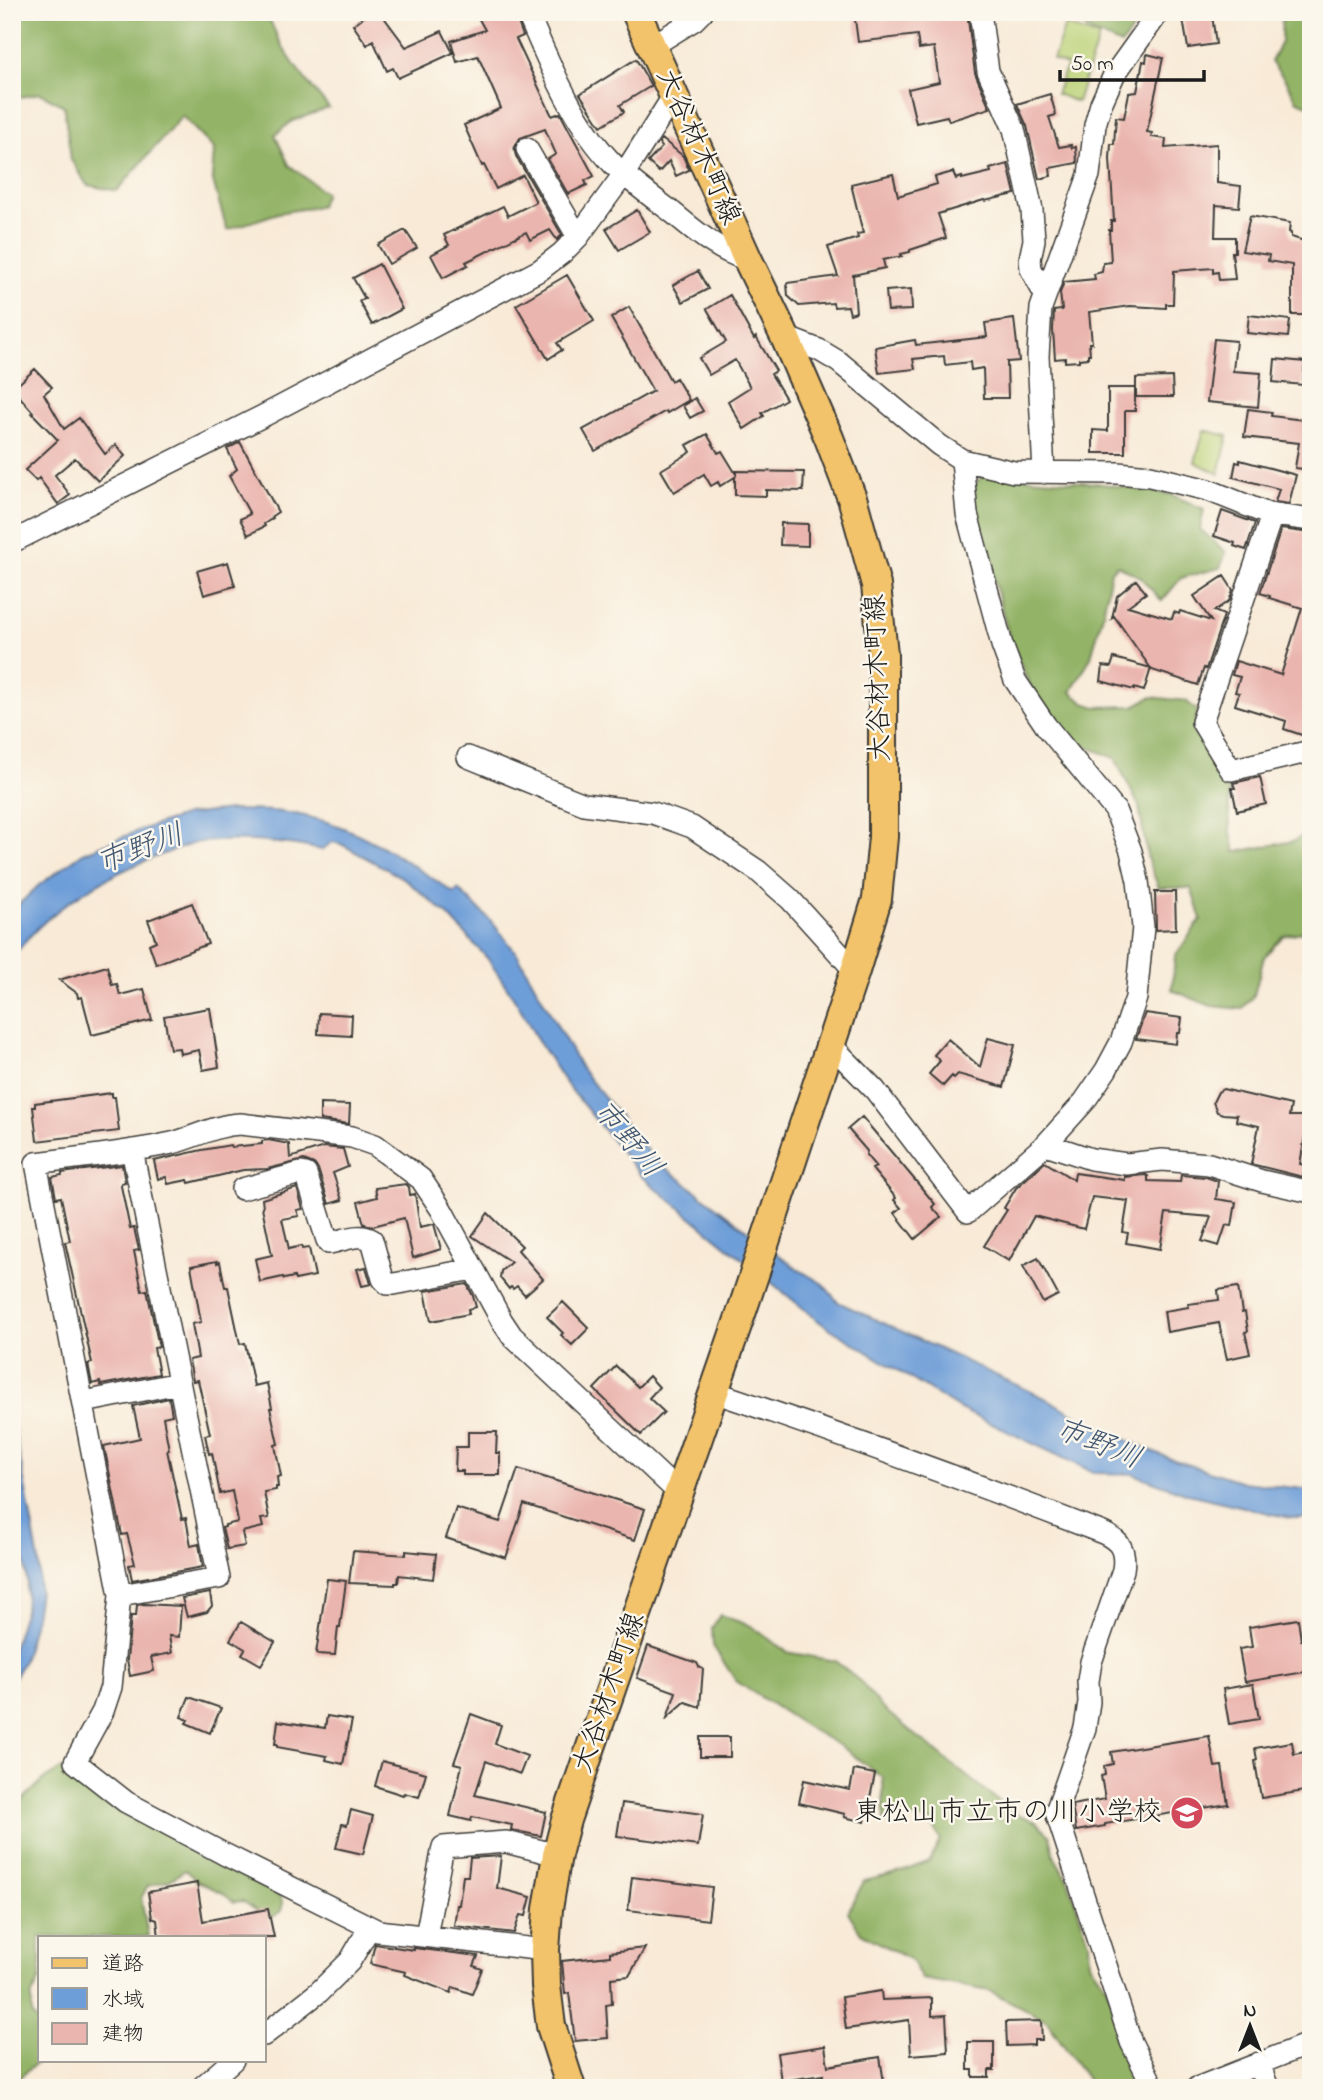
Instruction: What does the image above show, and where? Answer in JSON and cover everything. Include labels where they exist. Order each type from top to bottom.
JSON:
[{"type":"main road","name":"大谷材木町線","points":[[571,2088],[551,2026],[546,1986],[548,1909],[557,1855],[587,1756],[743,1308],[855,971],[877,899],[883,836],[883,654],[876,585],[853,501],[785,337],[636,12]]},
{"type":"street","points":[[527,12],[567,98],[590,136],[613,164],[709,242],[729,254],[748,260]]},
{"type":"street","points":[[652,46],[694,20],[702,12]]},
{"type":"street","points":[[980,12],[988,71],[1014,130],[1032,210],[1034,240],[1031,270],[1045,295]]},
{"type":"street","points":[[1044,473],[1038,330],[1041,307],[1089,175],[1101,104],[1114,75],[1159,12]]},
{"type":"street","points":[[12,542],[265,415],[540,270],[578,237],[624,174],[674,95]]},
{"type":"street","points":[[527,149],[578,237]]},
{"type":"street","points":[[785,337],[819,350],[839,362],[939,445],[962,460],[1014,472],[1150,476],[1208,490],[1272,515],[1311,520]]},
{"type":"street","points":[[830,1044],[874,1090],[968,1212],[1046,1144],[1084,1102],[1121,1042],[1136,998],[1143,928],[1138,881],[1131,851],[1115,810],[1046,726],[1015,680],[1002,645],[967,514],[962,460]]},
{"type":"street","points":[[1272,515],[1202,722],[1231,770],[1311,751]]},
{"type":"street","points":[[468,757],[584,804],[653,813],[692,827],[758,871],[790,899],[855,971]]},
{"type":"street","points":[[545,1950],[378,1931],[126,1802],[75,1762],[103,1711],[111,1687],[120,1595],[36,1163],[174,1142],[226,1125],[240,1124],[352,1137],[375,1145],[422,1179],[512,1336],[679,1493]]},
{"type":"street","points":[[1046,1144],[1091,1159],[1127,1164],[1162,1160],[1209,1164],[1262,1181],[1311,1192]]},
{"type":"street","points":[[120,1595],[219,1578],[132,1150]]},
{"type":"street","points":[[242,1188],[306,1174],[329,1243],[368,1236],[372,1240],[383,1279],[388,1284],[474,1269]]},
{"type":"street","points":[[84,1402],[179,1383]]},
{"type":"street","points":[[714,1392],[867,1443],[991,1489],[1103,1532],[1118,1543],[1125,1556],[1123,1570],[1091,1662],[1085,1728],[1056,1812],[1119,2005],[1149,2078]]},
{"type":"street","points":[[426,1936],[443,1847],[506,1842],[557,1855]]},
{"type":"street","points":[[266,2033],[319,1992],[350,1961],[370,1927]]},
{"type":"street","points":[[1197,2088],[1311,2043]]},
{"type":"street","points":[[201,2088],[231,2062]]},
{"type":"street","points":[[1259,2063],[1268,2088]]},
{"type":"green space","points":[[12,12],[267,12],[286,52],[329,108],[292,121],[275,135],[289,165],[325,193],[320,206],[278,213],[227,230],[212,178],[214,149],[182,116],[117,191],[87,185],[71,160],[64,106],[40,93],[12,99]]},
{"type":"green space","points":[[1072,12],[1145,12],[1121,45],[1089,31]]},
{"type":"green space","points":[[1282,12],[1311,12],[1311,106],[1297,101],[1271,62],[1281,42]]},
{"type":"green space","points":[[1065,25],[1099,37],[1077,102],[1056,94],[1067,65],[1053,60]]},
{"type":"green space","points":[[1204,430],[1228,436],[1219,474],[1195,462]]},
{"type":"green space","points":[[985,475],[1096,483],[1170,494],[1204,509],[1200,529],[1226,552],[1220,568],[1181,578],[1162,601],[1140,577],[1117,565],[1111,571],[1091,657],[1071,692],[1084,703],[1096,707],[1134,706],[1151,697],[1186,701],[1198,711],[1193,732],[1211,748],[1228,779],[1230,828],[1235,852],[1294,841],[1311,831],[1311,930],[1283,936],[1264,957],[1254,995],[1242,1009],[1211,1006],[1172,990],[1175,956],[1201,919],[1191,888],[1159,888],[1148,861],[1139,806],[1115,758],[1068,739],[1042,713],[1010,640],[969,488]]},
{"type":"green space","points":[[720,1615],[751,1626],[787,1652],[835,1661],[862,1683],[881,1707],[979,1786],[1015,1813],[1037,1822],[1050,1836],[1055,1858],[1067,1878],[1089,1942],[1090,1963],[1106,1986],[1119,2013],[1121,2048],[1141,2085],[1131,2088],[1093,2088],[1046,2020],[990,1991],[922,1979],[911,1960],[861,1933],[848,1912],[864,1881],[901,1872],[930,1861],[940,1840],[932,1822],[907,1817],[884,1822],[883,1778],[842,1747],[736,1681],[713,1646],[712,1628]]},
{"type":"green space","points":[[62,1768],[75,1771],[278,1892],[283,1903],[281,1911],[273,1917],[257,1911],[243,1901],[234,1902],[221,1892],[197,1881],[185,1870],[170,1880],[148,1886],[141,1898],[148,1936],[38,1936],[38,1983],[32,1995],[32,2014],[38,2023],[38,2062],[19,2078],[17,2088],[12,2088],[12,1810],[43,1780]]},
{"type":"water","name":"市野川","points":[[229,810],[286,813],[326,821],[383,847],[454,893],[458,889],[492,922],[518,955],[582,1070],[653,1158],[796,1268],[823,1284],[838,1302],[1045,1398],[1101,1429],[1171,1459],[1243,1482],[1311,1490],[1311,1518],[1290,1518],[1188,1494],[1133,1474],[1095,1473],[960,1409],[821,1323],[641,1176],[564,1081],[488,959],[449,916],[403,878],[341,844],[332,842],[322,850],[245,841],[214,841],[188,845],[124,870],[82,893],[44,922],[12,958],[12,911],[39,885],[83,853],[186,815]]},
{"type":"water","points":[[12,1416],[39,1561],[39,1592],[23,1662],[12,1681],[12,1651],[25,1609],[27,1583],[12,1488]]},
{"type":"building","points":[[370,12],[380,12],[406,47],[442,31],[453,53],[398,78],[393,68],[387,71],[373,40],[367,45],[353,25]]},
{"type":"building","points":[[475,12],[514,12],[523,36],[516,39],[552,116],[560,113],[594,176],[585,181],[587,185],[568,194],[548,159],[556,154],[545,129],[520,138],[514,148],[516,156],[562,235],[557,240],[550,230],[530,240],[526,232],[466,262],[468,265],[443,278],[431,255],[449,245],[444,235],[503,206],[508,216],[536,202],[523,175],[496,189],[484,165],[482,166],[464,125],[501,108],[478,56],[457,62],[451,41],[485,30]]},
{"type":"building","points":[[854,12],[967,12],[975,73],[990,108],[949,121],[947,116],[916,123],[908,89],[939,82],[934,47],[919,49],[917,35],[858,42]]},
{"type":"building","points":[[1212,15],[1216,44],[1188,48],[1183,19]]},
{"type":"building","points":[[1147,54],[1163,58],[1147,132],[1152,133],[1151,137],[1166,139],[1165,148],[1217,144],[1217,183],[1241,186],[1239,207],[1216,205],[1215,237],[1235,237],[1235,252],[1232,252],[1235,279],[1219,280],[1218,272],[1213,273],[1213,268],[1174,271],[1173,304],[1166,304],[1166,308],[1130,306],[1089,312],[1092,343],[1089,343],[1090,354],[1088,358],[1079,361],[1065,362],[1065,358],[1055,359],[1054,311],[1062,310],[1060,293],[1064,282],[1095,279],[1094,274],[1102,272],[1103,263],[1111,262],[1109,230],[1111,221],[1114,221],[1111,144],[1114,144],[1116,117],[1124,118],[1129,93],[1137,92]]},
{"type":"building","points":[[636,59],[651,86],[620,105],[624,112],[601,126],[580,94]]},
{"type":"building","points":[[1050,94],[1056,115],[1049,117],[1059,147],[1076,147],[1077,163],[1050,168],[1051,176],[1039,179],[1027,126],[1017,104]]},
{"type":"building","points":[[662,139],[683,156],[689,170],[676,176],[669,161],[659,172],[648,162],[662,147],[659,143]]},
{"type":"building","points":[[1008,164],[1015,194],[938,214],[946,238],[910,250],[901,254],[902,256],[883,260],[885,268],[853,275],[856,312],[850,314],[848,306],[834,307],[833,303],[799,306],[788,296],[787,283],[838,276],[828,247],[858,238],[857,234],[863,233],[851,184],[893,174],[898,196],[937,184],[935,177],[953,172],[956,179],[962,179],[991,172],[990,169]]},
{"type":"building","points":[[637,210],[650,232],[619,250],[606,229]]},
{"type":"building","points":[[1250,216],[1290,223],[1291,237],[1311,243],[1311,309],[1308,309],[1308,315],[1292,315],[1292,265],[1268,261],[1269,255],[1242,251]]},
{"type":"building","points":[[405,230],[417,248],[389,264],[378,245]]},
{"type":"building","points":[[379,264],[402,309],[372,325],[359,301],[365,299],[353,278]]},
{"type":"building","points":[[698,271],[708,289],[683,302],[673,285]]},
{"type":"building","points":[[567,275],[594,321],[557,343],[562,350],[548,359],[516,305]]},
{"type":"building","points":[[911,289],[912,310],[888,311],[886,291]]},
{"type":"building","points":[[730,295],[754,339],[756,337],[776,371],[771,374],[786,399],[762,413],[764,416],[744,429],[728,401],[750,387],[735,360],[709,375],[699,358],[726,342],[707,309]]},
{"type":"building","points":[[629,307],[671,381],[676,378],[689,400],[595,451],[583,430],[653,391],[611,318]]},
{"type":"building","points":[[1249,315],[1290,320],[1288,337],[1247,333]]},
{"type":"building","points":[[1014,319],[1019,361],[1007,362],[1008,398],[984,398],[983,368],[971,370],[970,362],[945,365],[944,356],[913,359],[915,369],[879,373],[875,347],[915,340],[916,345],[987,337],[985,323]]},
{"type":"building","points":[[1214,339],[1236,341],[1233,371],[1261,373],[1258,407],[1207,402]]},
{"type":"building","points":[[1275,359],[1305,362],[1303,385],[1273,382]]},
{"type":"building","points":[[35,369],[52,387],[44,394],[64,429],[79,418],[105,454],[116,445],[125,456],[98,481],[75,458],[55,475],[70,495],[58,504],[39,478],[36,481],[25,470],[58,440],[13,389]]},
{"type":"building","points":[[1172,377],[1173,397],[1136,397],[1136,378]]},
{"type":"building","points":[[1108,388],[1135,388],[1135,411],[1125,411],[1125,453],[1093,453],[1093,430],[1108,431]]},
{"type":"building","points":[[695,398],[703,411],[690,418],[683,406]]},
{"type":"building","points":[[1248,409],[1272,412],[1271,416],[1311,421],[1311,470],[1295,468],[1299,443],[1244,437]]},
{"type":"building","points":[[707,434],[718,453],[722,451],[736,474],[736,471],[804,472],[803,491],[766,490],[766,496],[735,495],[735,477],[720,486],[718,482],[711,486],[704,474],[674,492],[661,470],[691,452],[687,445]]},
{"type":"building","points":[[240,442],[278,512],[265,526],[248,535],[240,519],[250,514],[229,476],[237,469],[227,449]]},
{"type":"building","points":[[1240,460],[1296,475],[1289,504],[1275,502],[1279,489],[1233,477],[1236,462],[1240,463]]},
{"type":"building","points":[[1222,511],[1255,523],[1246,550],[1214,536]]},
{"type":"building","points":[[781,523],[808,524],[808,546],[780,545]]},
{"type":"building","points":[[1281,529],[1311,533],[1311,738],[1284,729],[1286,721],[1235,705],[1239,693],[1235,692],[1240,677],[1232,675],[1236,661],[1281,675],[1302,608],[1260,593]]},
{"type":"building","points":[[228,562],[235,586],[204,595],[197,571]]},
{"type":"building","points":[[1224,576],[1233,590],[1229,601],[1214,611],[1224,615],[1198,685],[1152,670],[1114,616],[1112,618],[1117,596],[1136,580],[1146,593],[1128,606],[1172,619],[1174,612],[1179,614],[1180,611],[1211,621],[1194,596]]},
{"type":"building","points":[[1114,658],[1151,668],[1144,691],[1101,681],[1103,666],[1111,667]]},
{"type":"building","points":[[1260,777],[1266,804],[1237,811],[1233,783]]},
{"type":"building","points":[[1155,892],[1175,892],[1176,929],[1156,930]]},
{"type":"building","points":[[192,903],[208,944],[156,964],[149,944],[156,941],[148,920]]},
{"type":"building","points":[[107,966],[112,985],[117,984],[120,995],[144,989],[152,1020],[92,1035],[82,997],[78,998],[77,993],[59,980]]},
{"type":"building","points":[[210,1008],[219,1067],[203,1070],[199,1050],[180,1054],[179,1048],[170,1049],[164,1016]]},
{"type":"building","points":[[319,1013],[352,1015],[351,1036],[318,1034]]},
{"type":"building","points":[[1145,1013],[1182,1018],[1176,1044],[1136,1039]]},
{"type":"building","points":[[988,1038],[1015,1045],[1004,1087],[958,1074],[954,1078],[952,1076],[943,1086],[929,1074],[940,1061],[934,1055],[948,1039],[980,1067]]},
{"type":"building","points":[[1223,1089],[1291,1105],[1289,1116],[1311,1116],[1311,1136],[1305,1136],[1300,1164],[1305,1165],[1303,1177],[1251,1164],[1259,1126],[1236,1121],[1237,1115],[1217,1112],[1213,1102],[1218,1092]]},
{"type":"building","points":[[112,1093],[112,1097],[115,1097],[119,1131],[37,1141],[33,1107],[35,1103]]},
{"type":"building","points":[[320,1104],[350,1105],[349,1124],[320,1120]]},
{"type":"building","points":[[862,1117],[935,1204],[932,1207],[941,1217],[915,1239],[895,1213],[901,1208],[894,1200],[896,1198],[872,1169],[876,1167],[866,1155],[867,1151],[848,1129]]},
{"type":"building","points":[[262,1141],[289,1144],[290,1158],[324,1147],[343,1149],[348,1167],[333,1173],[342,1200],[329,1204],[318,1169],[304,1160],[267,1169],[243,1170],[189,1183],[188,1180],[168,1184],[166,1177],[158,1179],[154,1161],[230,1145],[262,1144]]},
{"type":"building","points":[[1045,1162],[1074,1180],[1075,1173],[1125,1180],[1125,1177],[1146,1175],[1148,1181],[1180,1182],[1181,1175],[1218,1181],[1216,1199],[1236,1202],[1232,1226],[1226,1225],[1219,1246],[1202,1241],[1211,1217],[1166,1213],[1160,1249],[1126,1243],[1128,1233],[1123,1232],[1128,1201],[1092,1197],[1084,1229],[1034,1216],[1009,1261],[984,1246],[1007,1210],[1004,1208],[1016,1188]]},
{"type":"building","points":[[122,1165],[125,1182],[121,1183],[121,1186],[130,1229],[134,1228],[139,1250],[134,1251],[142,1291],[147,1290],[159,1347],[154,1348],[159,1374],[101,1385],[100,1382],[92,1384],[88,1364],[92,1363],[65,1242],[70,1241],[61,1197],[56,1198],[52,1177],[62,1173]]},
{"type":"building","points":[[406,1184],[410,1195],[415,1194],[420,1227],[434,1224],[441,1249],[413,1258],[404,1218],[373,1226],[364,1224],[358,1202],[377,1197],[375,1188]]},
{"type":"building","points":[[297,1188],[303,1209],[297,1210],[299,1216],[282,1219],[289,1249],[301,1246],[302,1249],[309,1248],[315,1276],[295,1280],[294,1277],[283,1277],[260,1282],[255,1259],[272,1255],[262,1199]]},
{"type":"building","points":[[488,1213],[522,1246],[518,1250],[543,1279],[525,1295],[517,1286],[509,1289],[500,1278],[501,1271],[511,1262],[472,1236]]},
{"type":"building","points":[[1038,1258],[1058,1295],[1043,1303],[1023,1266]]},
{"type":"building","points":[[220,1262],[225,1287],[228,1287],[240,1344],[245,1343],[254,1386],[267,1383],[281,1476],[277,1477],[276,1490],[264,1492],[269,1518],[261,1519],[263,1527],[242,1532],[245,1546],[227,1549],[222,1528],[238,1522],[232,1491],[220,1494],[212,1453],[209,1454],[205,1435],[210,1434],[198,1380],[193,1381],[189,1360],[198,1358],[192,1324],[201,1322],[191,1266]]},
{"type":"building","points":[[366,1267],[371,1284],[362,1286],[357,1269]]},
{"type":"building","points":[[467,1284],[476,1307],[468,1309],[469,1314],[431,1321],[425,1291]]},
{"type":"building","points":[[1238,1287],[1242,1313],[1245,1312],[1248,1331],[1245,1332],[1250,1354],[1227,1359],[1219,1323],[1167,1332],[1164,1311],[1189,1307],[1188,1304],[1219,1300],[1218,1290]]},
{"type":"building","points":[[563,1302],[589,1328],[572,1345],[547,1317]]},
{"type":"building","points":[[616,1366],[638,1387],[649,1376],[659,1387],[649,1398],[664,1412],[641,1435],[594,1389]]},
{"type":"building","points":[[169,1398],[172,1415],[163,1417],[167,1450],[182,1519],[186,1518],[191,1546],[199,1544],[203,1567],[132,1580],[129,1565],[135,1564],[127,1534],[122,1535],[104,1446],[140,1438],[133,1406]]},
{"type":"building","points":[[468,1432],[497,1432],[496,1453],[500,1453],[500,1475],[463,1475],[463,1471],[455,1471],[456,1447],[468,1447]]},
{"type":"building","points":[[518,1469],[645,1509],[635,1540],[524,1504],[506,1558],[446,1538],[456,1508],[500,1522]]},
{"type":"building","points":[[353,1551],[436,1554],[433,1579],[399,1575],[395,1585],[349,1583]]},
{"type":"building","points":[[327,1579],[346,1581],[335,1655],[316,1654]]},
{"type":"building","points":[[210,1593],[212,1606],[207,1612],[187,1617],[182,1598]]},
{"type":"building","points":[[137,1605],[181,1606],[179,1637],[169,1636],[172,1653],[151,1657],[154,1671],[130,1676],[127,1660],[131,1616],[136,1616]]},
{"type":"building","points":[[1298,1619],[1301,1640],[1311,1638],[1311,1671],[1245,1682],[1239,1649],[1252,1647],[1249,1627]]},
{"type":"building","points":[[241,1622],[275,1642],[261,1665],[242,1654],[245,1649],[230,1640]]},
{"type":"building","points":[[648,1646],[697,1663],[703,1669],[700,1707],[685,1702],[667,1718],[676,1692],[637,1678]]},
{"type":"building","points":[[1253,1684],[1259,1719],[1229,1724],[1223,1689]]},
{"type":"building","points":[[189,1697],[221,1708],[210,1733],[186,1723],[188,1720],[181,1717]]},
{"type":"building","points":[[471,1714],[501,1725],[495,1744],[527,1756],[520,1774],[486,1761],[475,1795],[546,1812],[541,1836],[511,1830],[512,1825],[472,1817],[471,1821],[450,1816],[462,1765],[454,1763]]},
{"type":"building","points":[[327,1716],[352,1720],[343,1764],[326,1760],[327,1756],[277,1747],[275,1744],[278,1721],[325,1728]]},
{"type":"building","points":[[1209,1736],[1215,1767],[1222,1766],[1228,1804],[1076,1831],[1072,1805],[1105,1799],[1101,1776],[1105,1775],[1104,1766],[1113,1764],[1111,1752]]},
{"type":"building","points":[[700,1737],[730,1737],[730,1757],[700,1757]]},
{"type":"building","points":[[1292,1742],[1294,1754],[1311,1751],[1311,1790],[1261,1798],[1255,1748]]},
{"type":"building","points":[[382,1761],[426,1773],[419,1797],[375,1786]]},
{"type":"building","points":[[854,1770],[875,1774],[865,1822],[844,1817],[845,1814],[799,1803],[804,1780],[850,1790]]},
{"type":"building","points":[[622,1803],[703,1814],[698,1846],[617,1836]]},
{"type":"building","points":[[351,1810],[373,1816],[363,1854],[336,1848],[342,1824],[347,1825]]},
{"type":"building","points":[[501,1856],[497,1888],[531,1897],[526,1916],[520,1915],[514,1933],[454,1926],[463,1876],[468,1876],[470,1858]]},
{"type":"building","points":[[632,1877],[712,1887],[708,1920],[628,1910]]},
{"type":"building","points":[[197,1883],[203,1921],[268,1909],[274,1937],[159,1936],[157,1920],[152,1918],[148,1892]]},
{"type":"building","points":[[375,1944],[478,1956],[474,1966],[482,1969],[472,1994],[453,1987],[451,1993],[405,1975],[406,1972],[370,1964]]},
{"type":"building","points":[[645,1948],[629,1976],[611,1978],[612,2004],[606,2005],[608,2038],[575,2041],[569,1993],[565,1994],[562,1961],[610,1956],[610,1952]]},
{"type":"building","points":[[881,1991],[882,2000],[932,1998],[932,2016],[946,2015],[948,2052],[911,2055],[909,2020],[846,2029],[842,1997]]},
{"type":"building","points":[[1041,2021],[1042,2040],[1034,2040],[1034,2045],[1007,2046],[1006,2022]]},
{"type":"building","points":[[968,2042],[994,2042],[994,2070],[989,2070],[989,2077],[973,2077],[973,2070],[968,2070]]},
{"type":"building","points":[[825,2046],[828,2066],[880,2057],[884,2083],[855,2088],[824,2088],[823,2075],[781,2081],[777,2053]]},
{"type":"place","name":"東松山市立市の川小学校","points":[[1187,1813]]}]
